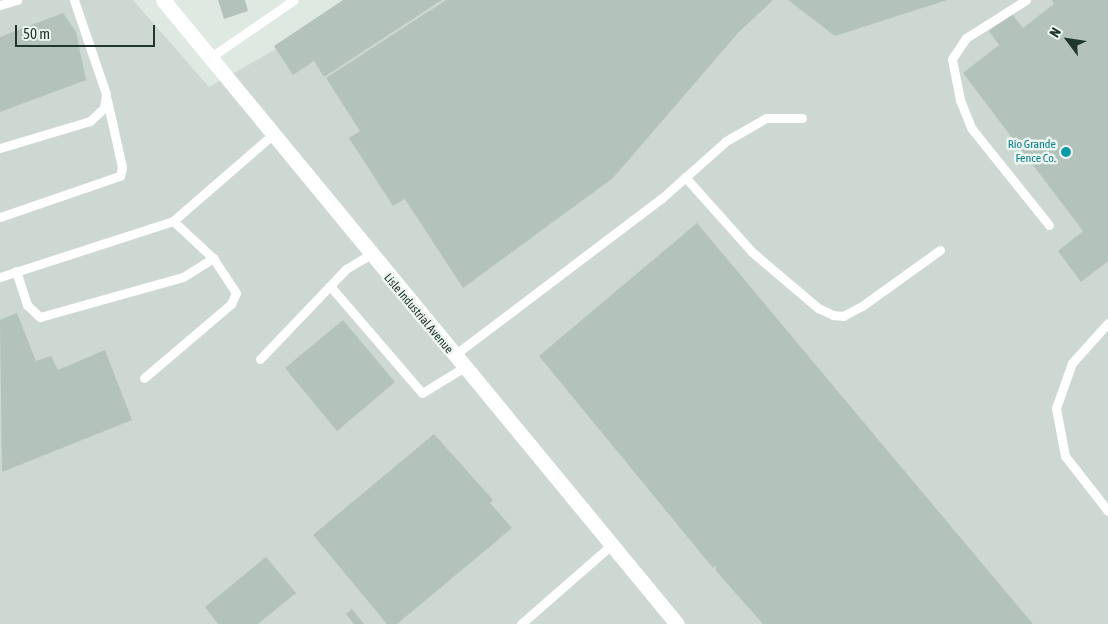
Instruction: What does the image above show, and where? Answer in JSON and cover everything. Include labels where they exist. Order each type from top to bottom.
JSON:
[{"type":"street","name":"Lisle Industrial Avenue","points":[[162,0],[207,59],[610,546],[677,624]]},
{"type":"lane","points":[[0,5],[17,0]]},
{"type":"lane","points":[[0,217],[112,181],[122,167],[106,94],[74,0]]},
{"type":"lane","points":[[207,59],[294,0]]},
{"type":"lane","points":[[1026,0],[966,38],[952,59],[960,100],[972,129],[1049,225]]},
{"type":"lane","points":[[0,148],[90,121],[104,108],[106,94]]},
{"type":"lane","points":[[453,356],[685,177],[726,141],[766,118],[802,118]]},
{"type":"lane","points":[[0,277],[173,222],[271,136]]},
{"type":"lane","points":[[685,177],[752,252],[812,304],[833,315],[843,316],[862,306],[940,250]]},
{"type":"lane","points":[[144,378],[232,304],[236,294],[213,258],[173,222]]},
{"type":"lane","points":[[260,359],[330,286],[369,255]]},
{"type":"lane","points":[[16,272],[27,304],[40,317],[183,277],[213,258]]},
{"type":"lane","points":[[330,286],[422,392],[463,368]]},
{"type":"lane","points":[[1108,323],[1072,363],[1056,408],[1065,456],[1108,511]]},
{"type":"lane","points":[[521,624],[610,546]]},
{"type":"shaded area","points":[[0,0],[133,0],[209,87],[363,0],[1108,0],[1108,624],[0,624]]},
{"type":"building","points":[[218,0],[245,0],[248,11],[224,19]]},
{"type":"building","points":[[343,0],[442,0],[324,77],[314,61],[293,75],[274,46]]},
{"type":"building","points":[[446,0],[773,0],[738,33],[613,178],[463,288],[405,199],[393,206],[349,138],[360,131],[326,78]]},
{"type":"building","points":[[788,0],[947,0],[835,36]]},
{"type":"building","name":"Rio Grande Fence Co.","points":[[1052,0],[1108,0],[1108,261],[1081,282],[1058,251],[1083,231],[963,73],[999,45],[989,31],[1012,14],[1023,28],[1054,4]]},
{"type":"building","points":[[63,13],[76,32],[86,80],[0,112],[0,37]]},
{"type":"building","points":[[697,223],[1033,624],[763,624],[716,571],[716,565],[713,568],[539,356]]},
{"type":"building","points":[[17,313],[36,361],[51,356],[58,370],[105,350],[132,420],[2,472],[0,320]]},
{"type":"building","points":[[343,320],[395,382],[337,431],[285,368]]},
{"type":"building","points":[[434,434],[493,500],[490,503],[512,528],[397,624],[387,624],[313,535]]},
{"type":"building","points":[[266,557],[296,593],[258,624],[218,624],[205,607]]},
{"type":"building","points":[[352,609],[364,624],[354,624],[346,614]]},
{"type":"place","name":"Rio Grande Fence Co.","points":[[1066,152]]}]
